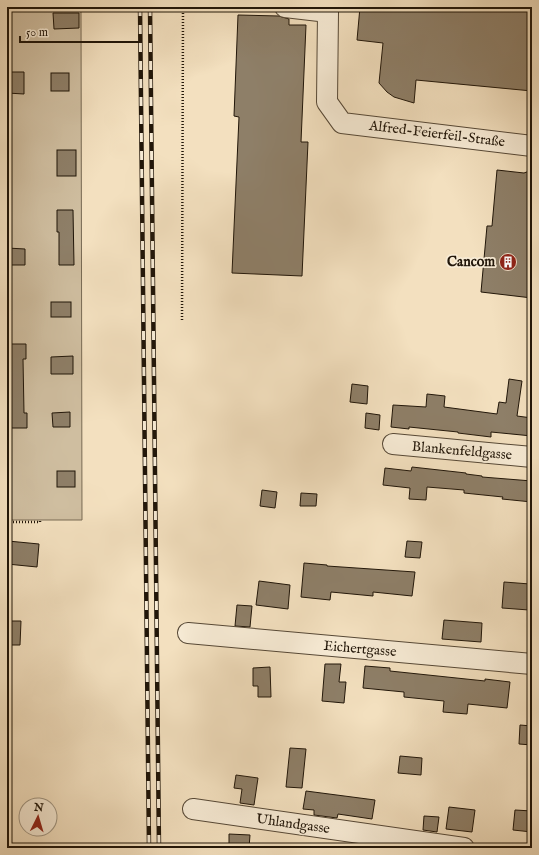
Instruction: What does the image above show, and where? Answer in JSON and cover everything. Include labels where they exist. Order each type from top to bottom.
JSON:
[{"type":"street","name":"Alfred-Feierfeil-Straße","points":[[285,7],[328,12],[327,102],[342,123],[532,146]]},
{"type":"street","name":"Blankenfeldgasse","points":[[393,444],[532,458]]},
{"type":"street","name":"Eichertgasse","points":[[188,633],[532,664]]},
{"type":"street","name":"Uhlandgasse","points":[[193,809],[464,848]]},
{"type":"path","points":[[182,320],[183,7]]},
{"type":"path","points":[[7,522],[40,522],[40,520]]},
{"type":"shaded area","points":[[7,7],[81,7],[82,520],[7,520]]},
{"type":"building","points":[[360,7],[532,7],[532,91],[416,80],[414,103],[394,97],[379,83],[383,43],[357,40]]},
{"type":"building","points":[[53,13],[79,13],[79,28],[54,29]]},
{"type":"building","points":[[238,15],[279,16],[289,19],[289,25],[306,25],[301,142],[308,142],[302,276],[232,273],[239,117],[234,116]]},
{"type":"building","points":[[7,72],[24,72],[24,94],[7,93]]},
{"type":"building","points":[[51,73],[69,73],[69,91],[51,91]]},
{"type":"building","points":[[57,150],[76,150],[76,176],[57,176]]},
{"type":"building","name":"Cancom","points":[[497,170],[524,173],[532,170],[530,230],[532,231],[532,298],[481,292],[487,226],[492,226]]},
{"type":"building","points":[[57,210],[73,210],[74,265],[59,265]]},
{"type":"building","points":[[7,248],[25,249],[25,265],[7,265]]},
{"type":"building","points":[[51,302],[71,302],[71,317],[51,317]]},
{"type":"building","points":[[9,344],[26,344],[26,359],[23,359],[24,413],[27,413],[27,428],[7,428]]},
{"type":"building","points":[[73,356],[73,374],[51,374],[51,357]]},
{"type":"building","points":[[509,379],[522,381],[517,416],[532,418],[532,436],[491,432],[491,437],[409,427],[409,429],[391,427],[393,405],[426,407],[427,394],[445,396],[444,407],[497,414],[499,402],[506,403]]},
{"type":"building","points":[[352,384],[368,386],[367,404],[350,402]]},
{"type":"building","points":[[70,412],[70,427],[53,427],[52,413]]},
{"type":"building","points":[[366,413],[380,415],[379,430],[365,428]]},
{"type":"building","points":[[412,467],[466,473],[482,477],[532,481],[532,502],[464,493],[464,490],[427,487],[426,500],[409,499],[410,488],[383,485],[385,468],[411,471]]},
{"type":"building","points":[[57,471],[75,471],[75,487],[57,487]]},
{"type":"building","points":[[262,490],[277,492],[275,508],[260,506]]},
{"type":"building","points":[[301,493],[317,494],[316,506],[300,506]]},
{"type":"building","points":[[8,541],[39,544],[37,567],[7,564]]},
{"type":"building","points":[[407,541],[422,542],[420,558],[405,557]]},
{"type":"building","points":[[304,563],[415,572],[412,596],[373,592],[373,596],[331,592],[330,600],[301,597]]},
{"type":"building","points":[[259,581],[290,585],[288,609],[256,605]]},
{"type":"building","points":[[504,582],[530,584],[529,610],[502,608]]},
{"type":"building","points":[[237,605],[252,606],[250,627],[235,626]]},
{"type":"building","points":[[444,620],[482,623],[481,642],[442,639]]},
{"type":"building","points":[[7,621],[21,621],[20,645],[7,645]]},
{"type":"building","points":[[325,664],[341,664],[339,682],[346,682],[344,703],[322,701]]},
{"type":"building","points":[[365,666],[390,668],[390,671],[485,681],[485,679],[510,682],[507,708],[468,704],[467,714],[443,712],[444,701],[404,697],[404,692],[363,688]]},
{"type":"building","points":[[270,667],[271,697],[258,697],[258,686],[253,686],[253,668]]},
{"type":"building","points":[[520,725],[532,726],[532,745],[519,744]]},
{"type":"building","points":[[290,748],[306,749],[302,788],[286,787]]},
{"type":"building","points":[[400,756],[422,758],[421,775],[398,773]]},
{"type":"building","points":[[236,775],[258,778],[254,805],[240,803],[242,789],[234,788]]},
{"type":"building","points":[[306,791],[375,800],[372,819],[338,814],[337,818],[314,815],[314,810],[303,809]]},
{"type":"building","points":[[449,807],[475,810],[472,832],[446,829]]},
{"type":"building","points":[[515,810],[532,811],[532,832],[513,830]]},
{"type":"building","points":[[424,816],[439,817],[437,832],[423,830]]},
{"type":"building","points":[[229,834],[250,835],[249,848],[229,848]]},
{"type":"railway","points":[[140,7],[149,848]]},
{"type":"railway","points":[[150,7],[159,848]]},
{"type":"place","name":"Cancom","points":[[508,262]]}]
